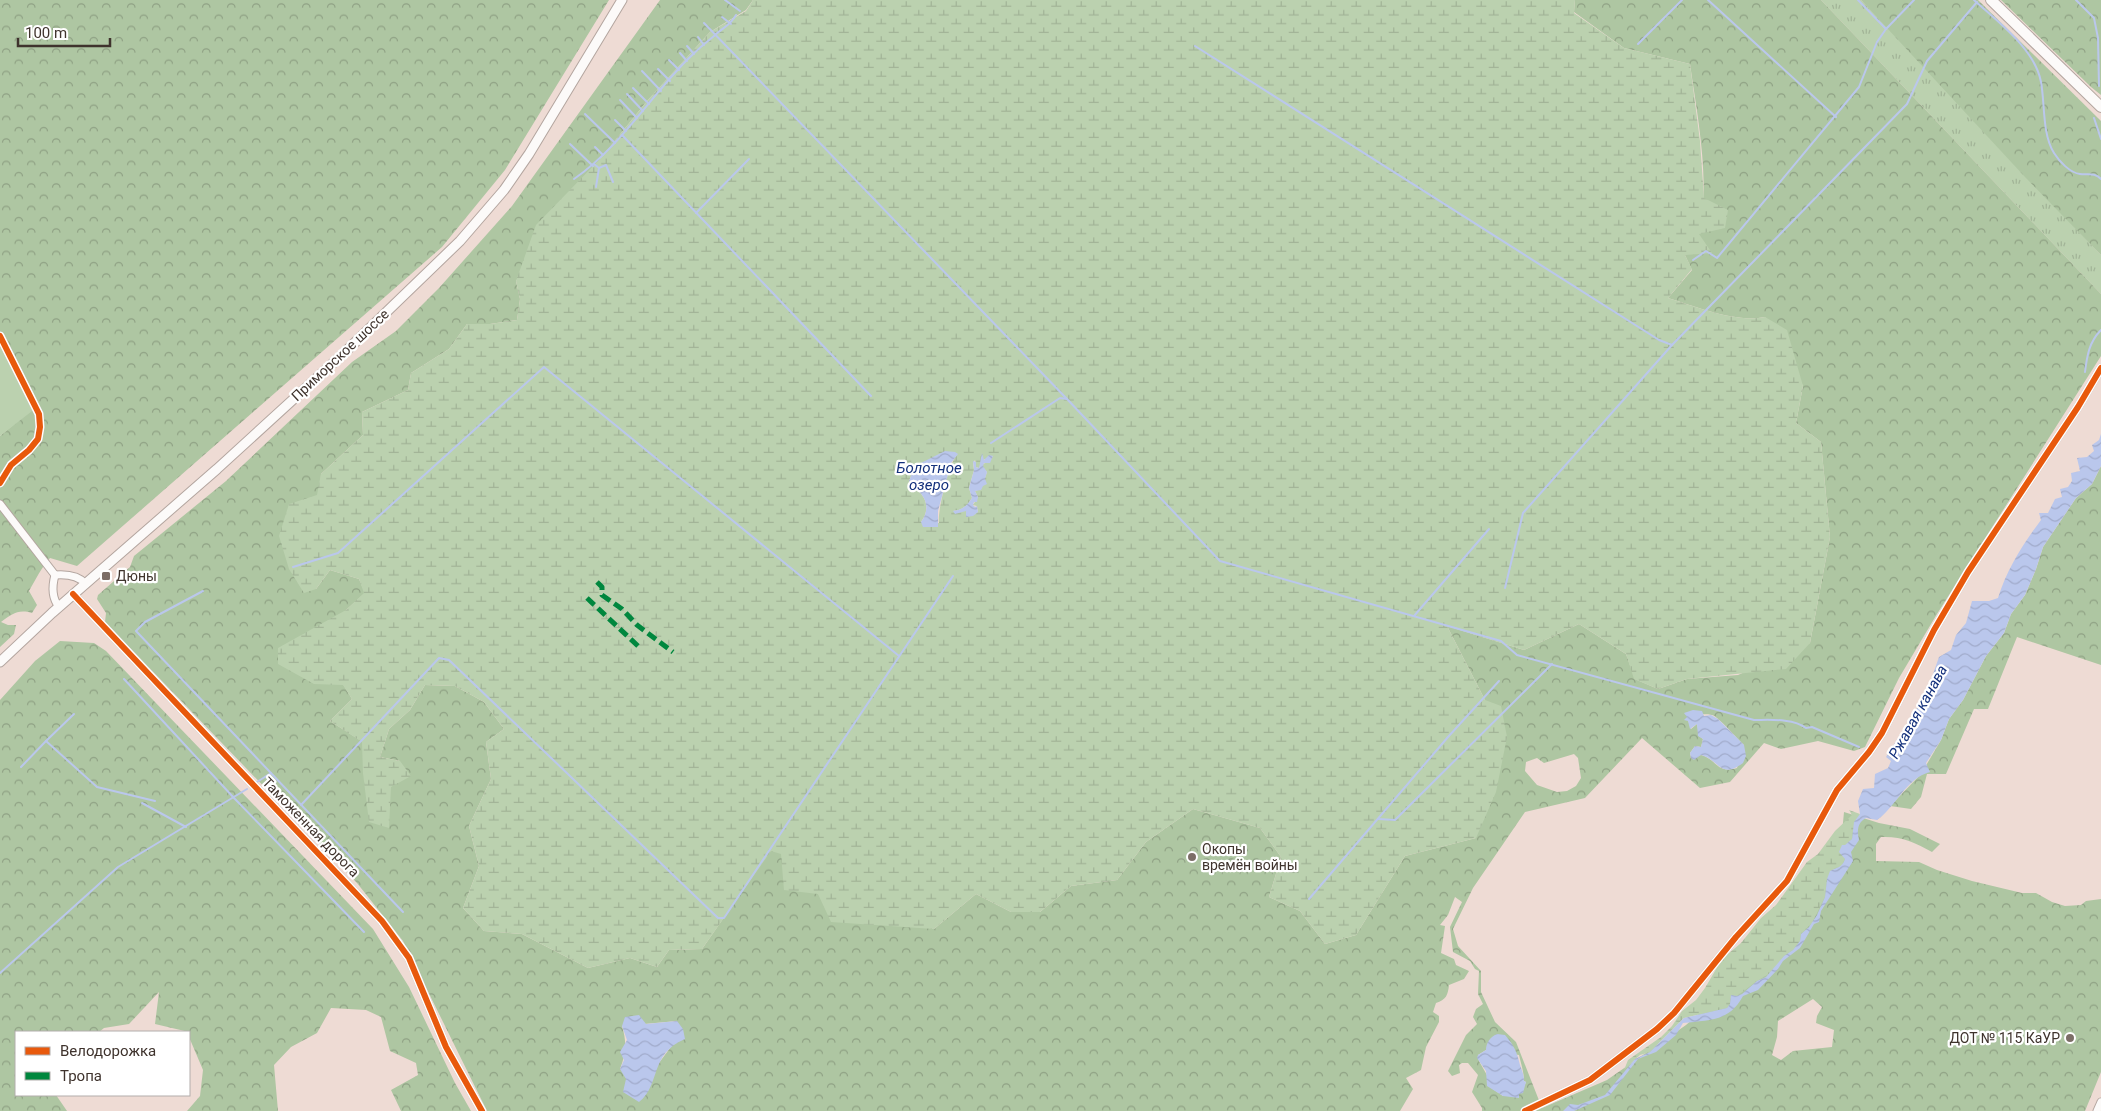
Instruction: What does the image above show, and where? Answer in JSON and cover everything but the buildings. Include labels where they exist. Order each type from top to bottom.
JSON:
[{"type":"highway","points":[[1991,0],[2101,107]]},
{"type":"main road","name":"Приморское шоссе","points":[[0,662],[59,606],[217,469],[344,353],[460,241],[504,190],[530,154],[622,0]]},
{"type":"street","points":[[0,483],[11,465],[29,450],[38,439],[40,427],[39,414],[1,340]]},
{"type":"street","points":[[1525,1111],[1590,1080],[1657,1029],[1674,1013],[1736,938],[1787,881],[1837,790],[1869,752],[1882,733],[1934,630],[1968,572],[2078,407],[2101,368]]},
{"type":"street","points":[[0,504],[55,575],[52,591],[59,606]]},
{"type":"street","points":[[55,575],[63,574],[81,578],[86,584]]},
{"type":"street","name":"Таможенная дорога","points":[[73,594],[382,921],[409,958],[446,1047],[482,1111]]},
{"type":"street","points":[[2098,1111],[2101,1102]]},
{"type":"green space","points":[[0,0],[609,0],[505,170],[442,247],[77,566],[50,558],[29,591],[37,605],[32,613],[15,613],[1,622],[8,625],[16,625],[14,634],[0,647],[0,436],[13,425],[0,334]]},
{"type":"green space","points":[[660,0],[753,0],[746,10],[710,32],[647,101],[601,158],[516,281],[520,299],[517,320],[490,324],[467,324],[449,349],[411,373],[408,390],[362,412],[363,435],[321,474],[316,589],[330,570],[359,579],[365,593],[346,610],[314,684],[343,684],[352,699],[330,721],[363,742],[363,773],[391,786],[400,761],[380,757],[389,729],[410,710],[425,685],[455,686],[484,702],[504,729],[486,742],[491,779],[469,826],[479,866],[463,908],[484,931],[522,934],[588,968],[630,958],[657,967],[669,950],[702,949],[771,850],[781,853],[818,894],[934,929],[976,894],[1011,912],[1040,912],[1071,886],[1117,880],[1146,842],[1193,809],[1260,828],[1281,857],[1269,897],[1300,911],[1325,944],[1356,935],[1405,856],[1476,838],[1485,700],[1447,626],[1524,650],[1579,624],[1626,654],[1635,679],[1658,689],[1687,679],[1738,675],[1810,643],[1830,537],[1821,442],[1796,423],[1803,386],[1765,317],[1742,318],[1729,316],[1668,298],[1692,270],[1685,255],[1699,232],[1704,192],[1702,148],[1690,64],[1624,48],[1574,12],[1575,0],[1821,0],[2101,294],[2101,356],[1937,614],[1899,678],[1865,747],[1854,751],[1818,741],[1781,749],[1764,743],[1730,782],[1700,788],[1642,738],[1585,798],[1525,812],[1473,888],[1453,929],[1458,946],[1481,971],[1481,992],[1495,1022],[1516,1042],[1542,1108],[1607,1080],[1686,1025],[1717,998],[1842,833],[1844,812],[1879,823],[1910,829],[1940,844],[1932,852],[1907,840],[1881,837],[1876,844],[1876,861],[1919,862],[1972,881],[2022,893],[2036,893],[2052,902],[2065,906],[2081,905],[2086,901],[2101,899],[2101,1072],[2085,1111],[1482,1111],[1472,1092],[1478,1075],[1468,1063],[1459,1065],[1460,1073],[1452,1076],[1448,1071],[1466,1035],[1477,1024],[1473,1017],[1476,1009],[1483,1004],[1478,994],[1479,971],[1475,969],[1470,961],[1453,952],[1450,927],[1462,902],[1455,897],[1448,915],[1440,925],[1445,926],[1441,953],[1454,959],[1456,965],[1469,971],[1464,979],[1449,985],[1446,997],[1436,1003],[1433,1012],[1439,1016],[1439,1022],[1426,1047],[1421,1070],[1406,1078],[1413,1089],[1400,1111],[487,1111],[403,941],[357,883],[105,622],[106,613],[97,599],[98,595],[130,567],[134,556],[226,481],[352,362],[396,331],[439,288],[512,206]],"holes":[[[1697,712],[1712,715],[1744,745],[1737,768],[1721,768],[1707,757],[1701,755],[1694,759],[1691,758],[1690,753],[1695,746],[1701,747],[1703,739],[1699,736],[1697,724],[1691,729],[1687,717]],[[1574,754],[1578,758],[1581,778],[1576,786],[1567,791],[1557,792],[1537,785],[1525,771],[1526,762],[1537,758],[1544,763]],[[1813,999],[1822,1007],[1817,1016],[1816,1023],[1834,1030],[1832,1047],[1793,1051],[1781,1060],[1772,1055],[1777,1037],[1778,1021]],[[677,1021],[673,1044],[656,1067],[653,1078],[620,1069],[624,1058],[625,1037],[622,1026]],[[1486,1050],[1519,1055],[1524,1081],[1526,1082],[1522,1090],[1516,1095],[1503,1096],[1487,1085],[1488,1077],[1479,1061],[1478,1055]]]},
{"type":"green space","points":[[753,0],[1575,0],[1574,13],[1624,48],[1690,64],[1700,141],[1704,198],[1728,210],[1725,228],[1699,234],[1712,253],[1685,255],[1692,269],[1668,298],[1729,316],[1742,318],[1765,317],[1787,330],[1803,386],[1796,423],[1821,442],[1830,537],[1810,643],[1786,669],[1687,679],[1658,689],[1634,679],[1626,654],[1579,624],[1524,650],[1447,626],[1485,700],[1501,706],[1507,737],[1496,792],[1476,838],[1405,856],[1356,935],[1325,944],[1300,911],[1269,897],[1281,857],[1260,828],[1193,809],[1146,842],[1117,880],[1071,886],[1040,912],[1011,912],[976,894],[934,929],[831,922],[818,894],[784,890],[781,854],[771,851],[702,949],[669,950],[657,967],[630,958],[588,968],[522,934],[484,931],[463,908],[479,866],[469,826],[491,779],[486,742],[504,729],[484,702],[455,686],[425,685],[410,710],[389,729],[380,757],[400,761],[411,776],[391,787],[389,828],[369,822],[363,773],[362,742],[330,721],[352,699],[343,685],[314,684],[278,664],[278,648],[346,610],[364,593],[359,579],[330,570],[316,589],[304,593],[289,569],[279,536],[289,504],[317,495],[321,474],[363,435],[362,412],[408,390],[411,373],[449,349],[467,324],[490,324],[517,320],[520,299],[516,281],[536,225],[601,158],[647,101],[710,32],[746,11]],"holes":[[[943,454],[956,456],[944,488],[939,523],[921,522],[926,511],[925,501],[915,488],[909,486],[909,481],[915,466]],[[993,456],[990,461],[983,464],[983,468],[987,472],[981,489],[975,491],[978,497],[973,505],[977,506],[978,512],[967,516],[966,511],[953,511],[964,507],[972,498],[969,488],[975,460],[976,467],[979,468],[981,457],[983,460]]]},
{"type":"green space","points":[[1821,0],[1861,0],[1892,32],[2101,255],[2101,294]]},
{"type":"green space","points":[[1861,0],[1978,0],[2101,121],[2101,255],[2025,177]]},
{"type":"green space","points":[[2001,0],[2101,0],[2101,95],[2091,87]]},
{"type":"green space","points":[[0,334],[36,408],[0,436]]},
{"type":"green space","points":[[2101,466],[2101,665],[2017,637],[1988,709],[1974,709],[1946,774],[1927,774],[1921,797],[1911,809],[1890,806],[1921,774],[1941,740],[1949,719],[1963,700],[1986,656],[2004,633],[2011,614],[2025,595],[2043,547],[2076,498],[2092,484]]},
{"type":"green space","points":[[60,641],[94,643],[106,651],[373,929],[409,987],[455,1083],[471,1111],[401,1111],[391,1090],[418,1075],[416,1063],[390,1051],[381,1017],[366,1010],[331,1008],[317,1033],[291,1047],[274,1065],[278,1111],[187,1111],[200,1096],[203,1070],[190,1039],[190,1031],[155,1024],[159,992],[129,1024],[104,1028],[100,1031],[15,1031],[15,1096],[57,1096],[67,1111],[0,1111],[0,700],[35,661]]},
{"type":"green space","points":[[1849,810],[1860,814],[1852,839],[1845,846],[1843,855],[1845,859],[1841,867],[1835,868],[1827,879],[1825,897],[1812,923],[1801,934],[1800,941],[1793,950],[1784,956],[1772,972],[1737,996],[1727,1008],[1684,1018],[1650,1052],[1640,1055],[1624,1070],[1628,1060],[1661,1037],[1672,1026],[1682,1011],[1696,1000],[1722,959],[1741,943],[1761,918],[1776,905],[1807,862],[1818,854],[1835,831],[1852,815]]},
{"type":"water","name":"Ржавая канава","points":[[2101,434],[2101,466],[2092,484],[2076,498],[2043,547],[2025,595],[2011,614],[2004,633],[1986,656],[1963,700],[1949,719],[1941,740],[1926,763],[1930,772],[1914,780],[1877,820],[1866,818],[1861,822],[1858,830],[1859,840],[1851,852],[1853,861],[1821,911],[1819,922],[1814,924],[1800,948],[1783,961],[1758,990],[1743,996],[1737,1005],[1725,1015],[1710,1020],[1683,1023],[1676,1035],[1656,1052],[1638,1059],[1610,1095],[1574,1111],[1563,1111],[1570,1104],[1578,1105],[1605,1095],[1635,1059],[1650,1052],[1684,1018],[1727,1008],[1730,1004],[1731,995],[1737,996],[1742,994],[1757,981],[1766,977],[1784,956],[1793,950],[1800,941],[1801,934],[1809,927],[1817,915],[1825,897],[1830,871],[1839,867],[1844,862],[1845,859],[1839,852],[1842,845],[1845,845],[1852,839],[1854,822],[1860,814],[1858,801],[1863,789],[1874,788],[1875,774],[1888,768],[1891,761],[1886,757],[1926,694],[1939,657],[1951,650],[1956,635],[1966,623],[1972,601],[1989,601],[1998,598],[2016,557],[2041,520],[2039,513],[2048,513],[2055,499],[2062,497],[2060,489],[2068,487],[2072,481],[2071,473],[2080,471],[2077,458],[2087,457],[2094,451],[2092,445],[2099,440]]},
{"type":"water","name":"Болотное озеро","points":[[945,451],[958,454],[951,463],[938,511],[938,527],[923,527],[921,522],[926,511],[925,501],[915,488],[909,486],[909,481],[915,466]]},
{"type":"water","name":"Болотное озеро","points":[[982,453],[984,460],[989,455],[993,456],[990,463],[984,463],[983,466],[987,472],[985,479],[987,484],[981,490],[975,491],[978,497],[977,502],[974,502],[973,505],[977,506],[978,512],[973,516],[966,517],[966,511],[955,514],[953,511],[964,507],[972,498],[969,488],[974,470],[973,461],[976,462],[976,467],[979,468]]},
{"type":"water","points":[[1693,710],[1702,711],[1704,716],[1711,715],[1718,719],[1744,745],[1746,756],[1743,763],[1729,770],[1720,767],[1707,757],[1701,755],[1694,760],[1691,758],[1690,753],[1695,746],[1701,747],[1703,739],[1698,736],[1697,724],[1690,729],[1688,721],[1684,720],[1687,717],[1684,713]]},
{"type":"water","points":[[639,1015],[646,1024],[677,1021],[683,1029],[685,1039],[674,1045],[660,1061],[646,1095],[639,1102],[623,1092],[626,1079],[620,1069],[624,1060],[620,1052],[627,1040],[622,1026],[625,1017]]},
{"type":"water","points":[[1497,1034],[1505,1035],[1513,1045],[1518,1056],[1524,1081],[1526,1082],[1523,1093],[1519,1094],[1519,1098],[1503,1096],[1487,1086],[1486,1071],[1477,1058],[1478,1055],[1486,1050],[1489,1040]]},
{"type":"waterway","points":[[725,0],[740,11]]},
{"type":"waterway","points":[[1638,44],[1682,0]]},
{"type":"waterway","points":[[1708,0],[1836,117]]},
{"type":"waterway","points":[[1858,0],[1886,29]]},
{"type":"waterway","points":[[1693,260],[1706,251],[1717,258],[1859,87],[1877,42],[1886,29],[1914,0]]},
{"type":"waterway","points":[[1974,0],[2014,37],[2031,58],[2041,82],[2047,137],[2056,156],[2072,171],[2080,174],[2094,175],[2101,179]]},
{"type":"waterway","points":[[2076,0],[2094,18],[2098,38],[2099,86]]},
{"type":"waterway","points":[[1195,46],[1659,340],[1672,345],[1907,104],[1927,61],[1977,2]]},
{"type":"waterway","points":[[574,179],[606,152],[688,59],[729,24],[736,15]]},
{"type":"waterway","points":[[722,17],[731,24]]},
{"type":"waterway","points":[[704,23],[1067,399]]},
{"type":"waterway","points":[[698,37],[704,45]]},
{"type":"waterway","points":[[687,46],[694,54]]},
{"type":"waterway","points":[[680,53],[687,61]]},
{"type":"waterway","points":[[669,60],[679,70]]},
{"type":"waterway","points":[[658,69],[670,81]]},
{"type":"waterway","points":[[642,71],[661,91]]},
{"type":"waterway","points":[[633,88],[649,104]]},
{"type":"waterway","points":[[627,94],[643,111]]},
{"type":"waterway","points":[[620,100],[637,118]]},
{"type":"waterway","points":[[585,114],[615,143]]},
{"type":"waterway","points":[[2094,118],[2101,139]]},
{"type":"waterway","points":[[615,120],[626,131]]},
{"type":"waterway","points":[[622,135],[871,396]]},
{"type":"waterway","points":[[570,144],[593,166]]},
{"type":"waterway","points":[[595,147],[603,155]]},
{"type":"waterway","points":[[696,213],[749,159]]},
{"type":"waterway","points":[[594,164],[599,168],[596,187]]},
{"type":"waterway","points":[[599,168],[606,165],[613,182]]},
{"type":"waterway","points":[[2085,372],[2091,344],[2101,330]]},
{"type":"waterway","points":[[1505,588],[1523,513],[1672,345]]},
{"type":"waterway","points":[[293,567],[338,553],[544,367],[899,656]]},
{"type":"waterway","points":[[991,443],[1060,398],[1067,399],[1220,561],[1501,641],[1517,655],[1754,720],[1788,721],[1806,728],[1812,727],[1859,747]]},
{"type":"waterway","points":[[1414,616],[1489,529]]},
{"type":"waterway","points":[[301,805],[439,658],[449,660],[718,918],[724,918],[953,576]]},
{"type":"waterway","points":[[203,591],[145,622],[136,631],[403,912]]},
{"type":"waterway","points":[[1378,819],[1395,820],[1552,664]]},
{"type":"waterway","points":[[124,679],[234,798],[364,932]]},
{"type":"waterway","points":[[1309,899],[1448,737],[1499,681]]},
{"type":"waterway","points":[[46,741],[74,714]]},
{"type":"waterway","points":[[21,767],[46,741],[97,787],[155,801]]},
{"type":"waterway","points":[[257,782],[271,773]]},
{"type":"waterway","points":[[0,973],[118,867],[247,789]]},
{"type":"waterway","points":[[142,803],[186,827]]},
{"type":"marked path","points":[[597,582],[602,587],[602,595],[622,609],[637,625],[673,652]]},
{"type":"marked path","points":[[587,598],[638,646]]},
{"type":"cycle path","points":[[0,336],[39,414],[40,427],[38,439],[29,450],[11,465],[0,483]]},
{"type":"cycle path","points":[[1525,1111],[1590,1080],[1657,1029],[1674,1013],[1736,937],[1787,881],[1837,790],[1869,752],[1882,733],[1934,630],[1968,572],[2078,407],[2101,368]]},
{"type":"cycle path","points":[[73,594],[382,921],[409,958],[446,1047],[482,1111]]},
{"type":"place","name":"Дюны","points":[[106,576]]},
{"type":"place","name":"Окопы времён войны","points":[[1192,857]]},
{"type":"place","name":"ДОТ № 115 КаУР","points":[[2070,1038]]}]
